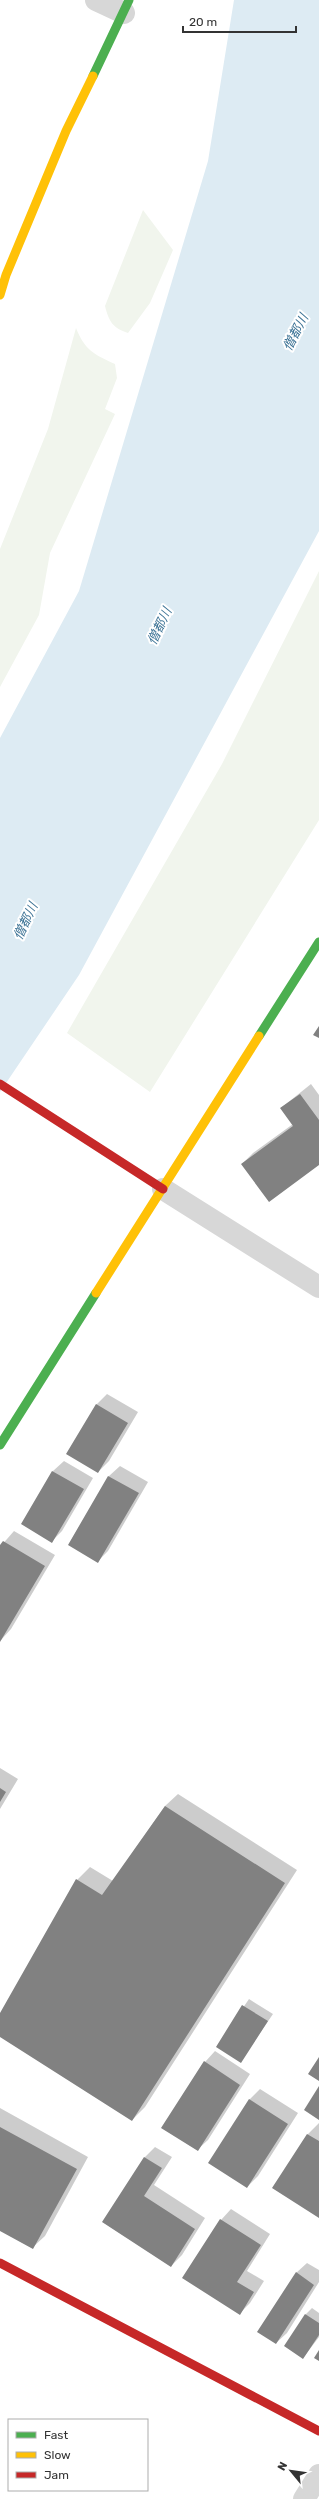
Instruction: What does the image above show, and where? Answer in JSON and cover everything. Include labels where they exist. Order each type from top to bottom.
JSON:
[{"type":"street","points":[[0,295],[6,276],[66,131],[126,6],[96,0]]},
{"type":"street","points":[[0,1445],[319,942]]},
{"type":"street","points":[[0,1084],[162,1189],[316,1279]]},
{"type":"street","points":[[0,2263],[319,2431]]},
{"type":"street","points":[[304,2499],[319,2475]]},
{"type":"shaded area","points":[[143,210],[173,250],[150,303],[128,333],[112,324],[105,306]]},
{"type":"shaded area","points":[[76,328],[86,346],[95,354],[115,364],[117,378],[105,409],[115,414],[50,553],[39,615],[0,687],[0,549],[48,429]]},
{"type":"shaded area","points":[[319,571],[319,820],[150,1092],[67,1033],[222,764]]},
{"type":"water","name":"僧都川","points":[[234,0],[319,0],[319,531],[79,975],[0,1092],[0,738],[79,591],[208,161]]},
{"type":"building","points":[[319,1026],[319,1038],[313,1035]]},
{"type":"building","points":[[300,1094],[319,1120],[319,1165],[269,1202],[241,1164],[293,1126],[280,1108]]},
{"type":"building","points":[[96,1404],[128,1423],[98,1473],[66,1454]]},
{"type":"building","points":[[52,1471],[84,1489],[52,1543],[21,1524]]},
{"type":"building","points":[[108,1476],[139,1493],[98,1563],[68,1545]]},
{"type":"building","points":[[3,1541],[45,1566],[0,1642],[0,1545]]},
{"type":"building","points":[[0,1788],[6,1792],[0,1802]]},
{"type":"building","points":[[165,1806],[285,1883],[132,2121],[0,2037],[0,2013],[76,1879],[102,1895]]},
{"type":"building","points":[[242,2005],[268,2021],[241,2063],[216,2047]]},
{"type":"building","points":[[319,2057],[319,2081],[308,2074]]},
{"type":"building","points":[[204,2061],[240,2085],[198,2151],[161,2128]]},
{"type":"building","points":[[319,2086],[319,2120],[304,2110]]},
{"type":"building","points":[[249,2099],[288,2124],[247,2188],[208,2163]]},
{"type":"building","points":[[0,2127],[77,2169],[33,2249],[0,2231]]},
{"type":"building","points":[[307,2134],[319,2141],[319,2218],[272,2188]]},
{"type":"building","points":[[144,2157],[162,2168],[144,2196],[195,2229],[171,2267],[102,2222]]},
{"type":"building","points":[[220,2219],[261,2245],[237,2282],[254,2292],[240,2315],[182,2278]]},
{"type":"building","points":[[296,2272],[314,2285],[276,2344],[257,2332]]},
{"type":"building","points":[[305,2314],[319,2323],[319,2335],[303,2359],[284,2346]]},
{"type":"building","points":[[319,2350],[319,2361],[314,2358]]},
{"type":"traffic: fast","points":[[93,76],[129,0]]},
{"type":"traffic: fast","points":[[259,1036],[319,942]]},
{"type":"traffic: fast","points":[[0,1445],[96,1293]]},
{"type":"traffic: slow","points":[[0,295],[6,275],[66,131],[93,76]]},
{"type":"traffic: slow","points":[[96,1293],[259,1036]]},
{"type":"traffic: jam","points":[[0,1084],[163,1189]]},
{"type":"traffic: jam","points":[[0,2263],[319,2431]]}]
